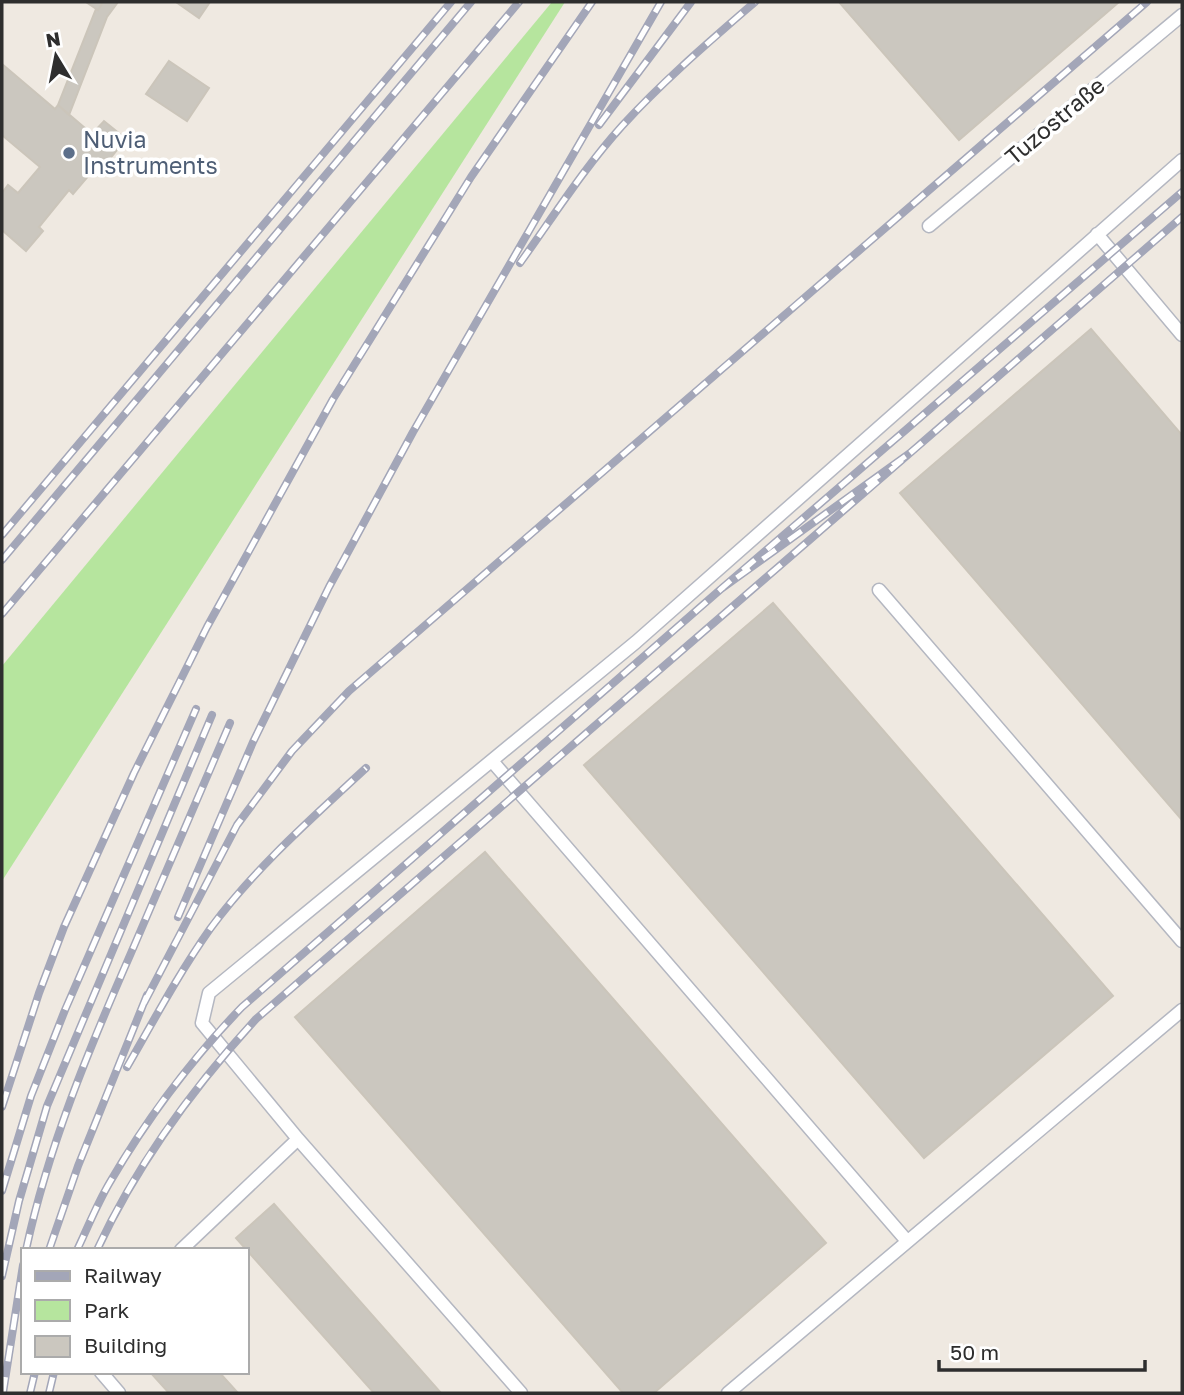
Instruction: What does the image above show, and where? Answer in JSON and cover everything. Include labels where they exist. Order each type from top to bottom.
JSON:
[{"type":"lane","name":"Tuzostraße","points":[[929,226],[1182,15]]},
{"type":"lane","points":[[521,1393],[298,1139],[202,1023],[209,993],[636,642],[1182,160]]},
{"type":"lane","points":[[1097,234],[1182,335]]},
{"type":"lane","points":[[879,590],[1182,941]]},
{"type":"lane","points":[[492,761],[906,1241]]},
{"type":"lane","points":[[728,1393],[1182,1010]]},
{"type":"lane","points":[[183,1248],[298,1139]]},
{"type":"lane","points":[[103,1374],[119,1393]]},
{"type":"green space","points":[[552,2],[565,2],[2,881],[2,666]]},
{"type":"building","points":[[86,2],[103,2],[98,10]]},
{"type":"building","points":[[103,2],[118,2],[107,17],[69,115],[58,105],[96,9],[98,10]]},
{"type":"building","points":[[176,2],[210,2],[199,18]]},
{"type":"building","points":[[839,2],[1119,2],[959,140]]},
{"type":"building","points":[[169,61],[209,88],[187,121],[146,94]]},
{"type":"building","name":"Nuvia Instruments","points":[[2,64],[55,109],[58,105],[92,134],[104,121],[126,139],[100,171],[95,168],[73,194],[69,190],[39,227],[43,231],[26,251],[2,230],[2,193],[8,185],[18,193],[40,167],[2,135]]},
{"type":"building","points":[[1091,329],[1182,435],[1182,820],[900,493]]},
{"type":"building","points":[[773,603],[1113,996],[924,1158],[584,765]]},
{"type":"building","points":[[485,852],[826,1243],[654,1393],[623,1393],[295,1017]]},
{"type":"building","points":[[274,1204],[441,1393],[374,1393],[248,1251],[248,1248],[236,1238]]},
{"type":"building","points":[[152,1374],[221,1374],[238,1393],[169,1393]]},
{"type":"railway","points":[[2,535],[451,2]]},
{"type":"railway","points":[[2,560],[471,2]]},
{"type":"railway","points":[[2,614],[519,2]]},
{"type":"railway","points":[[2,1107],[39,993],[64,927],[134,773],[207,627],[333,399],[471,177],[592,2]]},
{"type":"railway","points":[[178,917],[253,742],[329,587],[413,432],[661,2]]},
{"type":"railway","points":[[599,125],[691,2]]},
{"type":"railway","points":[[520,263],[582,176],[622,126],[670,77],[755,2]]},
{"type":"railway","points":[[144,1003],[237,825],[292,751],[349,691],[1147,2]]},
{"type":"railway","points":[[98,1248],[130,1187],[188,1100],[256,1019],[910,453],[721,589],[1182,192]]},
{"type":"railway","points":[[910,453],[1182,217]]},
{"type":"railway","points":[[78,1248],[105,1190],[139,1135],[187,1069],[242,1007],[721,589]]},
{"type":"railway","points":[[2,1191],[31,1096],[65,1010],[196,709]]},
{"type":"railway","points":[[2,1276],[19,1201],[47,1106],[212,715]]},
{"type":"railway","points":[[26,1248],[46,1174],[85,1062],[230,723]]},
{"type":"railway","points":[[127,1067],[188,963],[227,907],[284,845],[366,768]]},
{"type":"railway","points":[[50,1248],[78,1166],[147,995]]},
{"type":"railway","points":[[3,1393],[21,1278]]},
{"type":"railway","points":[[30,1393],[35,1374]]},
{"type":"railway","points":[[49,1393],[54,1374]]},
{"type":"place","name":"Nuvia Instruments","points":[[69,153]]}]
